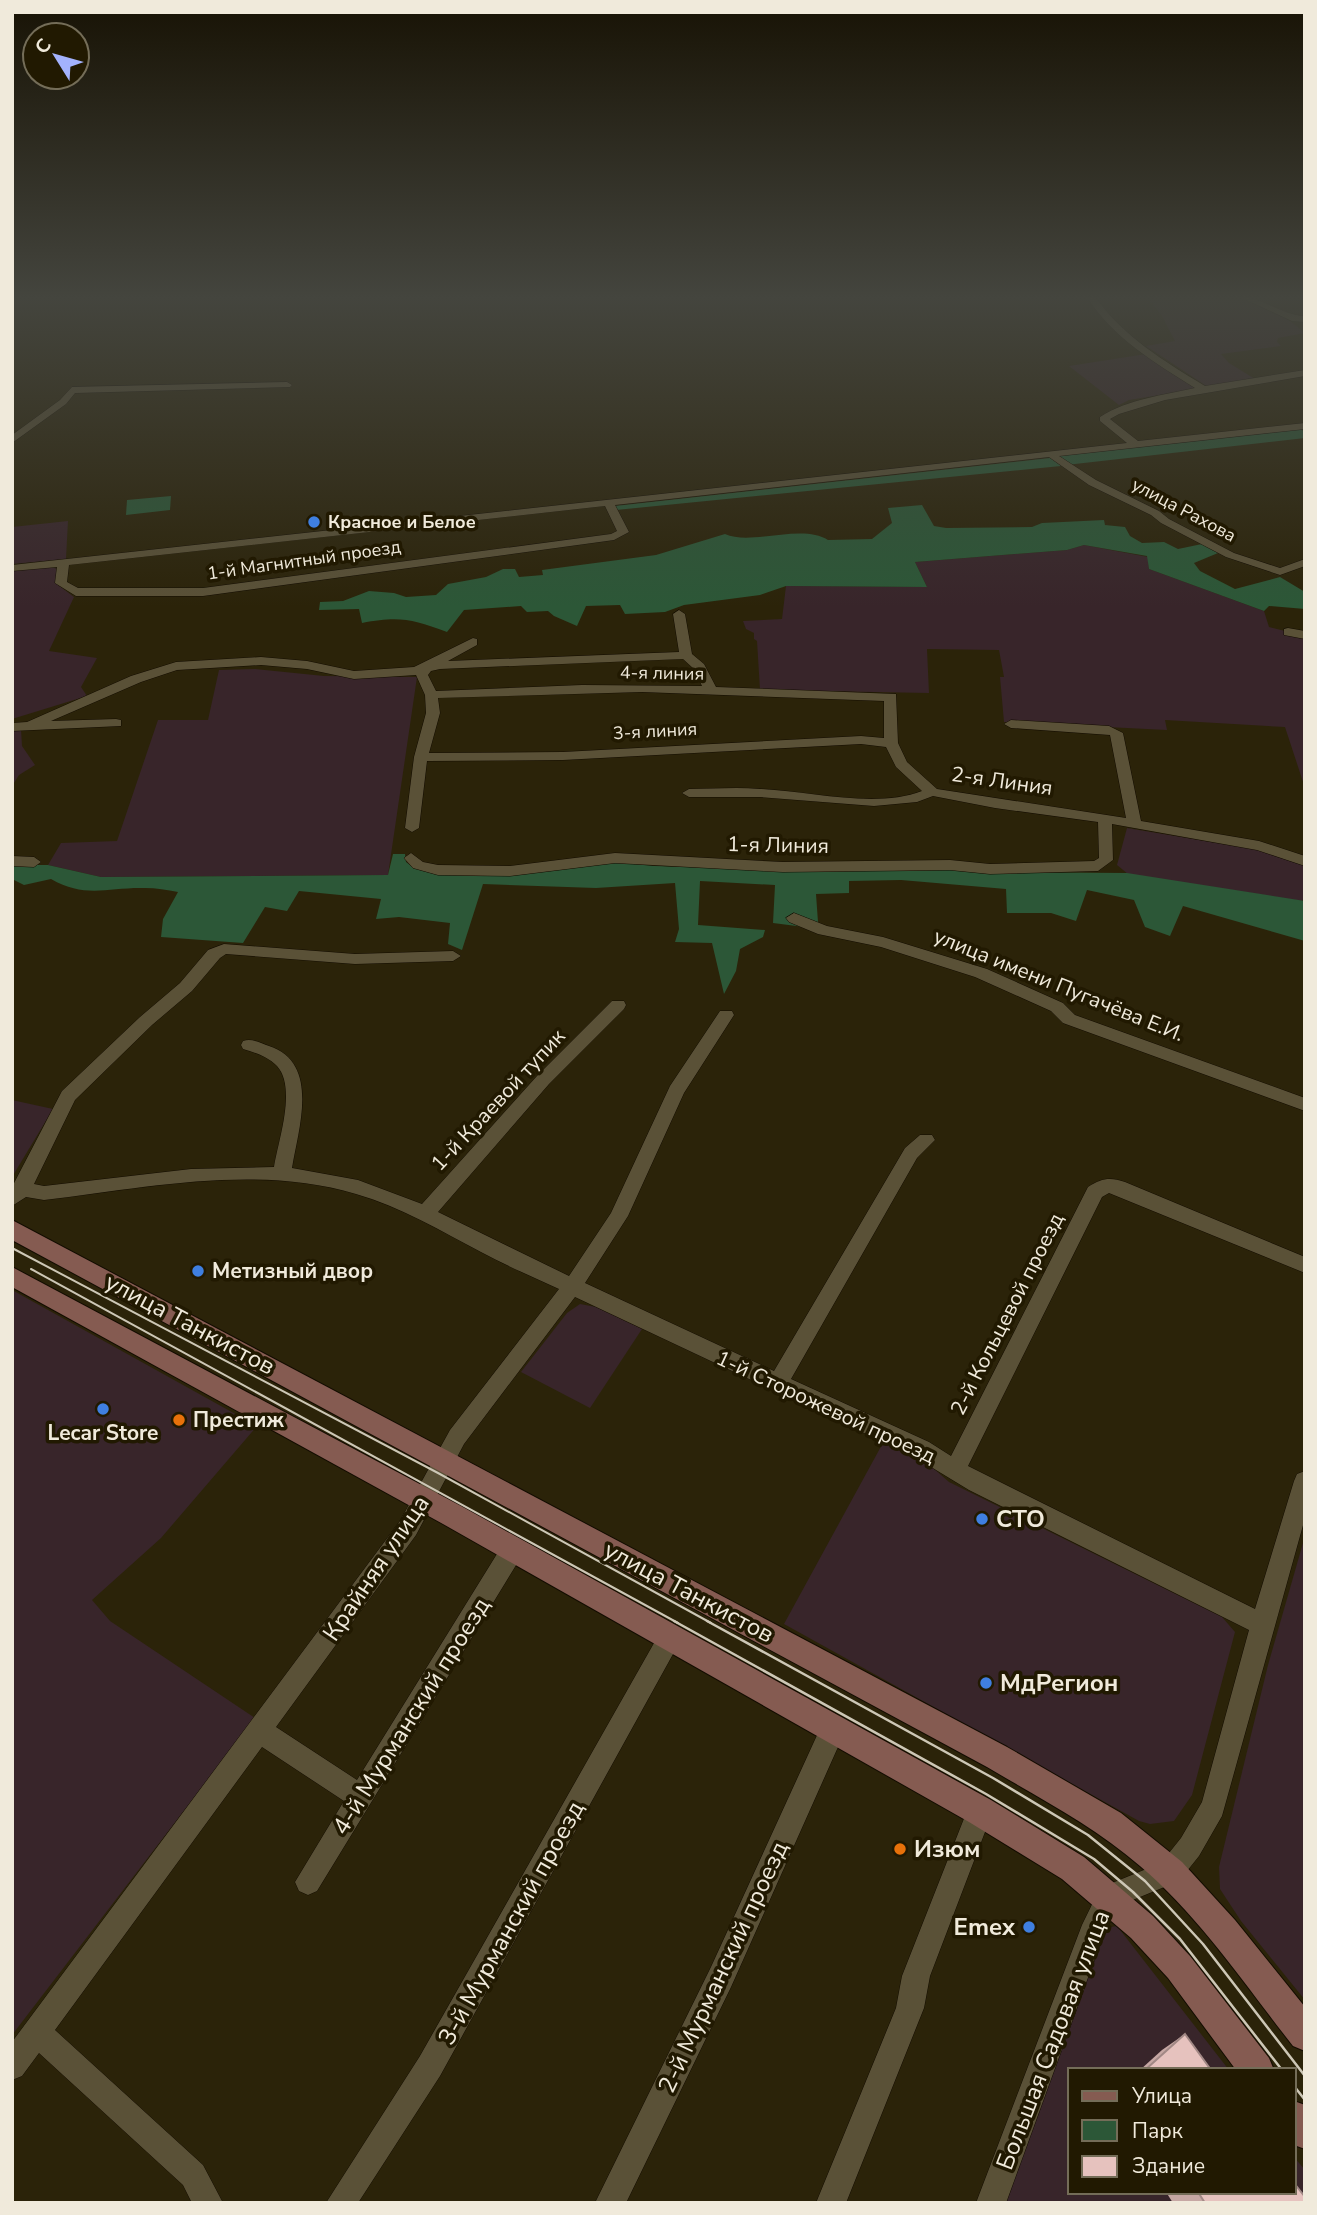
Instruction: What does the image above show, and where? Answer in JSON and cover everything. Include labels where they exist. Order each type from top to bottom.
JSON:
[{"type":"main road","name":"улица Танкистов","points":[[12,1229],[997,1757],[1132,1841],[1170,1872],[1305,2034]]},
{"type":"main road","name":"улица Танкистов","points":[[12,1276],[513,1549],[980,1811],[1073,1868],[1142,1927],[1179,1967],[1255,2068]]},
{"type":"street","points":[[12,440],[57,408],[63,400]]},
{"type":"street","points":[[1137,446],[1104,419],[1107,414],[1151,400]]},
{"type":"street","name":"1-й Магнитный проезд","points":[[12,568],[1053,456],[1304,426]]},
{"type":"street","name":"улица Рахова","points":[[1053,456],[1064,465],[1140,507],[1159,514],[1165,521],[1230,555],[1280,572],[1305,562]]},
{"type":"street","name":"1-й Магнитный проезд","points":[[63,563],[61,583],[76,592],[203,592],[614,537],[623,532],[609,504]]},
{"type":"street","points":[[680,614],[687,655],[700,667],[711,691]]},
{"type":"street","points":[[1288,632],[1305,635]]},
{"type":"street","points":[[412,828],[421,757],[433,713],[432,695],[422,675],[426,668],[473,642]]},
{"type":"street","points":[[27,727],[136,679],[176,666],[261,662],[307,665],[354,675],[440,665],[687,655]]},
{"type":"street","name":"4-я линия","points":[[432,695],[583,689],[711,691],[855,699],[891,697],[891,743]]},
{"type":"street","points":[[12,727],[116,723]]},
{"type":"street","points":[[1011,724],[1109,730],[1116,733],[1135,826]]},
{"type":"street","name":"3-я линия","points":[[421,757],[564,756],[861,740],[891,743]]},
{"type":"street","points":[[891,743],[901,764],[932,792]]},
{"type":"street","name":"2-я Линия","points":[[689,793],[759,793],[869,801],[914,800],[932,792],[995,804],[1062,811],[1105,821],[1259,846],[1305,861]]},
{"type":"street","name":"1-я Линия","points":[[411,858],[418,865],[438,870],[510,871],[615,859],[783,867],[950,865],[990,869],[1098,866],[1106,860],[1105,821]]},
{"type":"street","points":[[12,861],[34,862]]},
{"type":"street","name":"улица имени Пугачёва Е.И.","points":[[794,918],[823,930],[883,942],[981,973],[1057,1007],[1069,1019],[1305,1105]]},
{"type":"street","points":[[426,1212],[336,1182],[282,1175],[200,1176],[44,1194],[17,1194],[68,1096],[146,1021],[186,987],[214,954],[224,950],[355,959],[453,956]]},
{"type":"street","name":"1-й Краевой тупик","points":[[426,1212],[543,1080],[606,1021],[618,1005]]},
{"type":"street","name":"Крайняя улица","points":[[12,2066],[408,1528],[457,1437],[572,1287],[619,1216],[676,1091],[726,1014]]},
{"type":"street","points":[[249,1045],[280,1056],[288,1066],[295,1084],[295,1106],[282,1175]]},
{"type":"street","points":[[778,1383],[911,1153],[926,1139]]},
{"type":"street","name":"2-й Кольцевой проезд","points":[[955,1470],[1095,1192],[1106,1185],[1119,1187],[1305,1265]]},
{"type":"street","name":"1-й Сторожевой проезд","points":[[426,1212],[489,1248],[921,1448],[977,1483],[1262,1624]]},
{"type":"street","name":"Большая Садовая улица","points":[[991,2203],[1091,1934],[1109,1897],[1170,1872],[1190,1847],[1213,1807],[1262,1624],[1305,1481]]},
{"type":"street","name":"4-й Мурманский проезд","points":[[308,1882],[513,1549]]},
{"type":"street","name":"3-й Мурманский проезд","points":[[341,2203],[430,2066],[670,1637]]},
{"type":"street","name":"2-й Мурманский проезд","points":[[610,2203],[720,1977],[833,1729]]},
{"type":"street","points":[[260,1731],[360,1797]]},
{"type":"street","points":[[831,2203],[910,2008],[916,1976],[980,1811]]},
{"type":"street","points":[[37,2032],[193,2175],[208,2203]]},
{"type":"shaded area","points":[[1113,400],[1128,400],[1119,405]]},
{"type":"shaded area","points":[[68,521],[66,559],[12,564],[12,527]]},
{"type":"shaded area","points":[[1084,545],[1148,557],[1149,569],[1264,611],[1269,627],[1305,636],[1305,788],[1285,727],[1165,720],[1167,730],[1004,722],[1000,677],[1004,677],[999,650],[927,649],[929,693],[760,690],[757,641],[754,639],[754,633],[746,629],[743,621],[782,619],[786,586],[927,587],[915,562],[1067,550]]},
{"type":"shaded area","points":[[53,567],[58,570],[58,585],[74,597],[49,651],[97,658],[81,687],[87,696],[12,719],[12,570]]},
{"type":"shaded area","points":[[255,669],[324,676],[417,677],[388,875],[101,877],[48,865],[61,843],[117,841],[158,720],[208,720],[219,670]]},
{"type":"shaded area","points":[[21,729],[22,746],[35,765],[19,775],[12,786],[12,730]]},
{"type":"shaded area","points":[[1127,828],[1259,850],[1305,865],[1305,897],[1302,901],[1128,874],[1117,865]]},
{"type":"shaded area","points":[[12,1100],[53,1109],[12,1177]]},
{"type":"shaded area","points":[[12,1290],[257,1426],[161,1538],[92,1600],[110,1621],[255,1718],[12,2035]]},
{"type":"shaded area","points":[[580,1304],[596,1307],[642,1329],[590,1408],[521,1372],[567,1313]]},
{"type":"shaded area","points":[[884,1441],[925,1461],[949,1482],[1222,1617],[1235,1632],[1192,1795],[1174,1821],[1150,1824],[1139,1821],[784,1624]]},
{"type":"shaded area","points":[[1305,1536],[1305,2000],[1241,1921],[1220,1889],[1219,1867],[1268,1665]]},
{"type":"shaded area","points":[[1117,1926],[1227,2068],[1068,2068],[1068,2194],[1296,2194],[1296,2159],[1305,2170],[1305,2203],[1004,2203],[1104,1928]]},
{"type":"green space","points":[[1298,429],[1305,431],[1305,438],[1066,465],[1059,459],[1060,456]]},
{"type":"green space","points":[[1050,458],[1061,466],[616,510],[615,506]]},
{"type":"green space","points":[[171,496],[170,510],[126,515],[127,500]]},
{"type":"green space","points":[[922,505],[934,526],[946,528],[1032,527],[1042,523],[1104,520],[1105,525],[1125,527],[1130,536],[1142,543],[1164,542],[1178,549],[1202,544],[1218,553],[1194,563],[1200,571],[1235,589],[1280,577],[1305,592],[1305,609],[1269,606],[1264,611],[1149,569],[1147,556],[1084,545],[1067,550],[915,562],[927,587],[786,586],[760,595],[684,605],[665,612],[625,614],[620,605],[586,606],[577,626],[548,611],[527,612],[521,606],[464,610],[447,632],[405,620],[362,623],[359,609],[319,610],[320,602],[343,601],[369,591],[406,597],[436,595],[448,584],[486,577],[503,569],[515,569],[519,577],[543,575],[542,570],[656,555],[725,534],[748,538],[805,534],[828,540],[872,539],[892,523],[888,508]]},
{"type":"green space","points":[[393,854],[405,854],[406,862],[414,868],[435,873],[613,862],[777,870],[952,868],[998,872],[1127,873],[1305,901],[1305,941],[1183,906],[1170,936],[1145,927],[1134,900],[1087,890],[1076,921],[1051,913],[1007,913],[1006,889],[901,880],[849,881],[849,893],[816,894],[818,922],[821,925],[812,928],[773,923],[775,885],[700,881],[698,925],[765,930],[763,937],[740,949],[736,971],[724,994],[712,943],[675,942],[679,929],[675,883],[596,888],[483,884],[462,950],[448,944],[450,923],[399,917],[376,919],[381,899],[299,891],[287,911],[265,907],[243,943],[161,937],[163,919],[178,892],[145,888],[97,891],[75,889],[51,879],[24,885],[12,879],[12,865],[48,865],[101,877],[388,875]]},
{"type":"building","points":[[1185,2034],[1210,2068],[1147,2068]]},
{"type":"building","points":[[1296,2186],[1305,2197],[1305,2203],[1205,2203],[1199,2194],[1296,2194]]},
{"type":"tram line","points":[[12,1248],[438,1473],[711,1623]]},
{"type":"tram line","points":[[31,1269],[678,1623]]},
{"type":"tram line","points":[[674,1621],[986,1794],[1094,1859],[1133,1892],[1180,1939],[1280,2068]]},
{"type":"tram line","points":[[707,1621],[993,1778],[1088,1835],[1145,1881],[1203,1944],[1305,2076]]},
{"type":"tram line","points":[[1296,2089],[1305,2100]]},
{"type":"place","name":"Красное и Белое","points":[[314,522]]},
{"type":"place","name":"Метизный двор","points":[[198,1271]]},
{"type":"place","name":"Lecar Store","points":[[103,1409]]},
{"type":"place","name":"Престиж","points":[[179,1420]]},
{"type":"place","name":"СТО","points":[[982,1519]]},
{"type":"place","name":"МдРегион","points":[[986,1683]]},
{"type":"place","name":"Изюм","points":[[900,1849]]},
{"type":"place","name":"Emex","points":[[1029,1927]]}]
